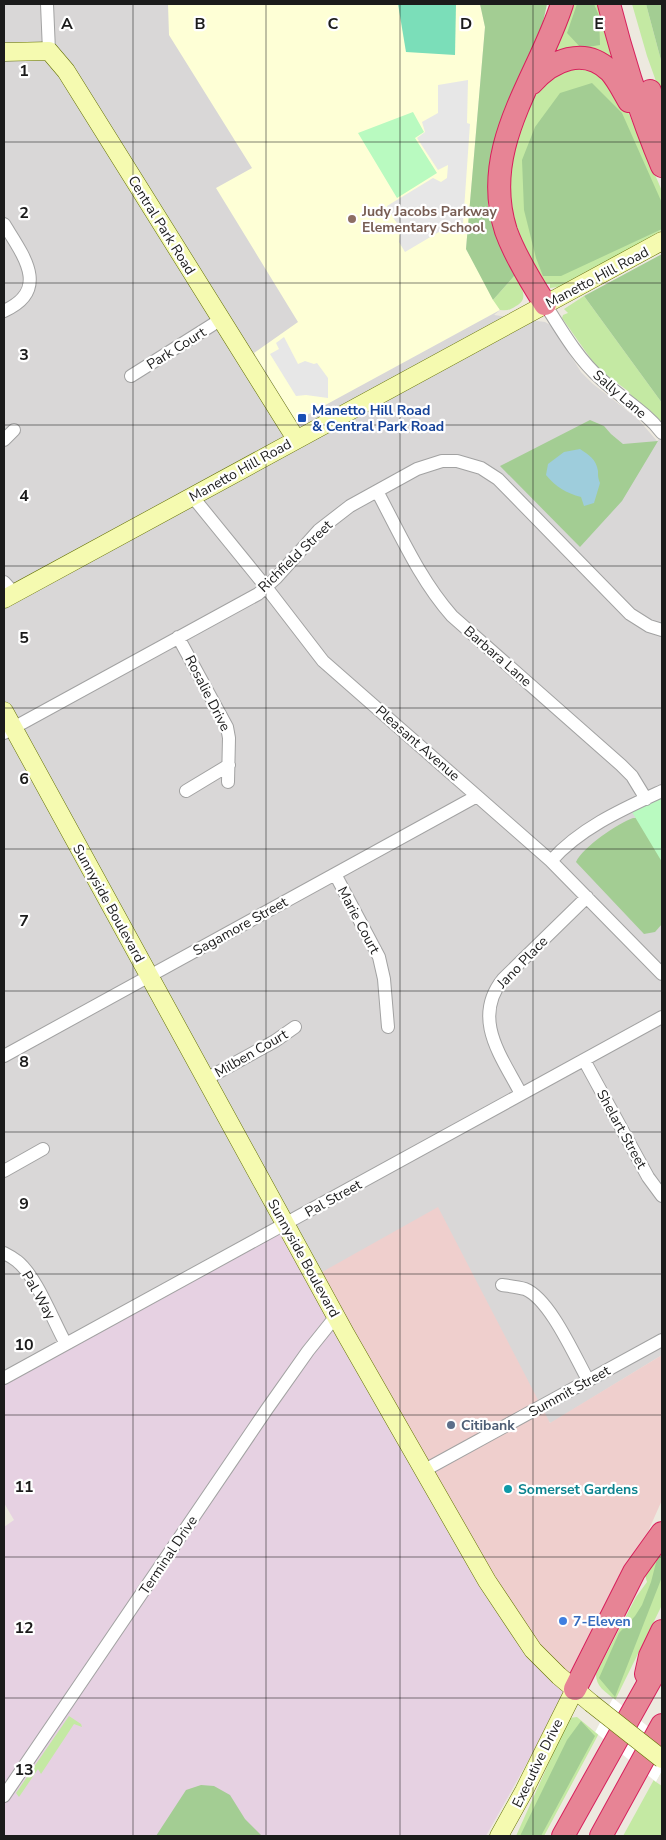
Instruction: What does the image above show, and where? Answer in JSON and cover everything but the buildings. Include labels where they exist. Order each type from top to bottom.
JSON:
[{"type":"highway","points":[[546,304],[506,231],[499,190],[502,150],[514,116],[562,4]]},
{"type":"highway","points":[[609,4],[621,48],[654,127]]},
{"type":"highway","points":[[623,4],[639,62],[662,166]]},
{"type":"highway","points":[[526,90],[541,72],[550,65],[571,58],[591,60],[609,70],[616,78],[635,114],[654,127]]},
{"type":"highway","points":[[583,1696],[634,1572],[662,1533]]},
{"type":"highway","points":[[642,1696],[650,1656],[662,1631]]},
{"type":"highway","points":[[563,1836],[662,1659]]},
{"type":"highway","points":[[601,1836],[662,1725]]},
{"type":"main road","points":[[4,52],[49,51]]},
{"type":"main road","name":"Central Park Road","points":[[49,51],[66,71],[296,439]]},
{"type":"main road","name":"Manetto Hill Road","points":[[7,591],[192,496],[662,241]]},
{"type":"main road","name":"Sunnyside Boulevard","points":[[4,711],[8,731],[149,976],[423,1471],[513,1622],[533,1650],[583,1696],[662,1759]]},
{"type":"main road","name":"Executive Drive","points":[[499,1836],[524,1791],[583,1696]]},
{"type":"street","points":[[47,4],[49,51]]},
{"type":"street","points":[[4,224],[23,255],[29,268],[30,276],[26,294],[16,306],[4,312]]},
{"type":"street","name":"Sally Lane","points":[[546,304],[586,364],[600,379],[636,406],[662,433]]},
{"type":"street","name":"Park Court","points":[[131,376],[220,320]]},
{"type":"street","points":[[4,440],[14,430]]},
{"type":"street","name":"Richfield Street","points":[[8,731],[258,594],[319,530],[350,506],[429,464],[442,461],[457,461],[482,468],[498,479],[630,614],[650,626],[662,630]]},
{"type":"street","name":"Barbara Lane","points":[[377,491],[438,601],[452,616],[622,765],[632,776],[646,799]]},
{"type":"street","name":"Pleasant Avenue","points":[[192,496],[323,661],[551,861],[662,974]]},
{"type":"street","name":"Rosalie Drive","points":[[178,637],[227,727],[229,738],[228,782]]},
{"type":"street","points":[[186,790],[229,765]]},
{"type":"street","points":[[551,861],[564,847],[603,820],[662,791]]},
{"type":"street","name":"Sagamore Street","points":[[4,1056],[477,796]]},
{"type":"street","name":"Marie Court","points":[[334,874],[379,957],[384,979],[388,1027]]},
{"type":"street","name":"Jano Place","points":[[521,1094],[491,1037],[488,1022],[490,1002],[503,979],[587,897]]},
{"type":"street","name":"Pal Street","points":[[4,1378],[662,1017]]},
{"type":"street","name":"Milben Court","points":[[206,1079],[276,1041],[295,1027]]},
{"type":"street","name":"Shelart Street","points":[[584,1060],[648,1177],[662,1196]]},
{"type":"street","points":[[4,1171],[43,1149]]},
{"type":"street","name":"Pal Way","points":[[4,1253],[17,1260],[25,1270],[48,1307],[66,1344]]},
{"type":"street","points":[[502,1285],[526,1290],[544,1305],[588,1380]]},
{"type":"street","name":"Terminal Drive","points":[[4,1796],[267,1409],[308,1351],[336,1316]]},
{"type":"street","name":"Summit Street","points":[[423,1471],[662,1340]]},
{"type":"shaded area","points":[[4,4],[480,4],[466,249],[500,310],[494,315],[545,322],[552,326],[581,372],[593,384],[638,419],[657,441],[662,436],[662,1355],[551,1423],[322,1272],[315,1276],[4,1377]]},
{"type":"shaded area","name":"Judy Jacobs Parkway Elementary School","points":[[168,4],[480,4],[485,27],[466,249],[500,310],[296,421],[254,353],[298,322],[216,188],[252,168],[169,35]]},
{"type":"shaded area","points":[[468,80],[467,123],[470,124],[463,224],[454,223],[405,252],[399,242],[401,228],[387,206],[433,178],[441,182],[447,178],[448,165],[438,170],[417,138],[425,132],[422,122],[438,113],[438,85]]},
{"type":"shaded area","points":[[284,337],[298,364],[305,361],[317,363],[328,378],[328,398],[306,395],[296,396],[270,354],[279,349],[276,343]]},
{"type":"shaded area","points":[[438,1207],[550,1423],[662,1355],[662,1500],[632,1568],[571,1690],[530,1649],[315,1276]]},
{"type":"shaded area","points":[[286,1222],[485,1581],[571,1690],[551,1720],[486,1836],[4,1836],[4,1527],[14,1520],[4,1503],[4,1377]]},
{"type":"green space","points":[[398,4],[456,4],[455,55],[406,52]]},
{"type":"green space","points":[[480,4],[547,4],[542,27],[496,135],[489,170],[488,206],[498,240],[515,275],[493,300],[466,249],[485,27]]},
{"type":"green space","points":[[566,4],[598,4],[621,75],[554,57],[551,46]]},
{"type":"green space","points":[[577,4],[594,4],[599,16],[600,45],[581,48],[567,33]]},
{"type":"green space","points":[[632,4],[646,4],[662,64],[662,98],[647,56]]},
{"type":"green space","points":[[646,4],[662,4],[662,64]]},
{"type":"green space","points":[[592,65],[617,86],[662,191],[662,230],[612,260],[598,265],[558,287],[550,288],[550,284],[545,286],[513,227],[508,169],[517,138],[533,97],[558,67]]},
{"type":"green space","points":[[592,83],[622,113],[662,203],[662,229],[561,276],[543,276],[536,258],[524,210],[522,160],[535,127],[560,93]]},
{"type":"green space","points":[[413,112],[424,132],[415,138],[437,173],[397,198],[358,133]]},
{"type":"green space","points":[[662,254],[662,403],[584,296]]},
{"type":"green space","points":[[515,275],[523,292],[523,300],[510,309],[500,310],[493,300]]},
{"type":"green space","points":[[584,296],[662,403],[662,436],[628,391],[598,369],[562,318],[563,315],[568,313],[564,309]]},
{"type":"green space","points":[[590,420],[604,426],[623,444],[658,441],[622,501],[580,547],[500,466]]},
{"type":"green space","points":[[662,791],[662,862],[629,807]]},
{"type":"green space","points":[[636,818],[662,848],[662,924],[655,932],[644,934],[576,862],[602,836]]},
{"type":"green space","points":[[662,1549],[662,1605],[597,1737],[544,1836],[516,1836],[569,1718],[577,1717],[595,1732],[614,1699],[599,1686],[596,1674],[636,1597],[647,1582],[645,1575]]},
{"type":"green space","points":[[662,1554],[662,1577],[615,1697],[599,1678],[619,1633],[635,1616],[642,1605],[651,1582],[658,1555]]},
{"type":"green space","points":[[69,1716],[81,1724],[82,1727],[74,1724],[41,1774],[38,1769],[19,1797],[16,1793]]},
{"type":"green space","points":[[581,1721],[595,1736],[541,1836],[520,1836],[567,1740]]},
{"type":"green space","points":[[662,1765],[662,1771],[656,1782],[662,1786],[662,1836],[623,1836]]},
{"type":"green space","points":[[201,1785],[214,1786],[230,1795],[245,1819],[262,1836],[156,1836],[186,1790]]},
{"type":"water","points":[[580,449],[596,463],[600,483],[594,503],[584,506],[581,497],[562,489],[546,475],[548,464],[564,452]]},
{"type":"pier","points":[[613,1698],[662,1738],[662,1771],[656,1782],[595,1732]]},
{"type":"place","name":"Judy Jacobs Parkway Elementary School","points":[[352,219]]},
{"type":"place","name":"Manetto Hill Road & Central Park Road","points":[[302,418]]},
{"type":"place","name":"Citibank","points":[[451,1425]]},
{"type":"place","name":"Somerset Gardens","points":[[508,1489]]},
{"type":"place","name":"7-Eleven","points":[[563,1621]]}]
